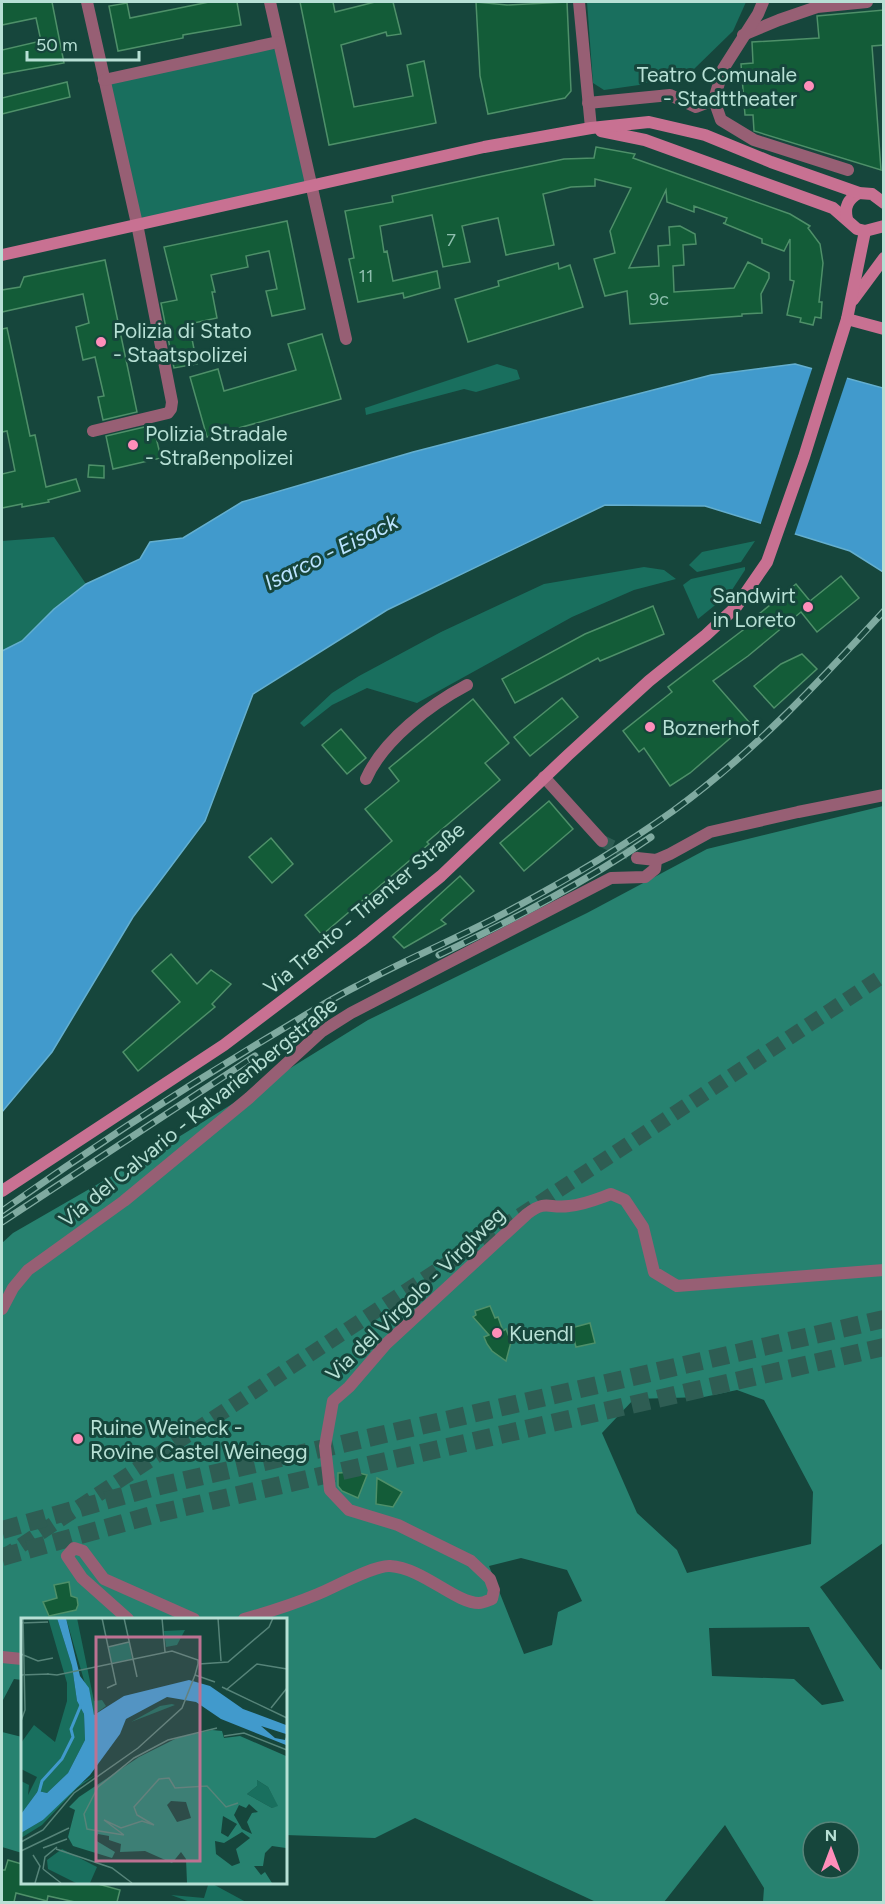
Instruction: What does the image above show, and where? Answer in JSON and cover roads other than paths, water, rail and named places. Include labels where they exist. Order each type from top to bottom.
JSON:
[{"type":"main road","points":[[2,255],[484,147],[591,128],[649,122],[705,135],[771,162],[859,193],[872,194],[883,204]]},
{"type":"main road","points":[[591,128],[645,140],[833,208],[857,229],[865,231],[882,223]]},
{"type":"main road","points":[[847,219],[849,201],[859,193]]},
{"type":"main road","name":"Via Trento - Trienter Straße","points":[[2,1191],[214,1051],[280,1004],[361,941],[441,876],[649,681],[706,635],[736,607],[767,562],[773,547],[834,366],[851,304],[865,231]]},
{"type":"main road","points":[[851,304],[884,258]]},
{"type":"main road","points":[[847,319],[884,329]]},
{"type":"street","points":[[87,2],[137,224],[169,386],[171,409],[168,413],[93,431]]},
{"type":"street","points":[[270,2],[346,339]]},
{"type":"street","points":[[579,2],[591,128]]},
{"type":"street","points":[[763,2],[758,14],[723,69],[714,100],[721,120],[754,140],[848,170]]},
{"type":"street","points":[[743,35],[817,7],[867,2]]},
{"type":"street","points":[[104,80],[278,42]]},
{"type":"street","points":[[588,103],[670,95],[696,107],[714,100]]},
{"type":"street","points":[[366,779],[383,754],[424,711],[467,685]]},
{"type":"street","points":[[544,777],[602,841]]},
{"type":"street","points":[[637,858],[656,860],[710,832],[884,795]]},
{"type":"street","name":"Via del Calvario - Kalvarienbergstraße","points":[[2,1309],[13,1288],[28,1270],[124,1202],[249,1098],[321,1032],[351,1013],[611,878],[645,877],[655,869],[656,860]]},
{"type":"street","name":"Via del Virgolo - Virglweg","points":[[247,1618],[316,1595],[388,1565],[426,1577],[466,1601],[480,1603],[492,1599],[494,1590],[490,1578],[471,1561],[398,1525],[349,1510],[330,1490],[325,1446],[333,1401],[356,1380],[386,1344],[538,1206],[546,1204],[566,1207],[583,1204],[611,1194],[625,1200],[643,1227],[654,1272],[677,1286],[884,1270]]},
{"type":"street","points":[[127,1618],[82,1578],[67,1556],[74,1548],[84,1551],[104,1579],[191,1618]]},
{"type":"street","points":[[2,1657],[21,1659]]},
{"type":"water","name":"Isarco - Eisack","points":[[795,364],[883,388],[883,572],[850,551],[705,506],[605,505],[387,610],[253,694],[205,821],[133,917],[52,1052],[2,1112],[2,651],[22,641],[54,609],[86,584],[140,559],[150,542],[183,538],[242,502],[413,452],[711,375]]},
{"type":"tunnel","points":[[602,841],[637,858]]},
{"type":"tunnel","points":[[2,1558],[884,975]]},
{"type":"tunnel","points":[[2,1530],[151,1488],[884,1319]]},
{"type":"tunnel","points":[[2,1557],[159,1513],[884,1347]]},
{"type":"railway","points":[[2,1211],[164,1102],[322,1005],[520,905],[587,867],[652,826],[730,766],[783,717],[884,611]]},
{"type":"railway","points":[[439,955],[547,900],[600,870],[651,837]]},
{"type":"railway","points":[[2,1222],[255,1056]]},
{"type":"place","name":"Teatro Comunale - Stadttheater","points":[[809,86]]},
{"type":"place","name":"Polizia di Stato - Staatspolizei","points":[[101,342]]},
{"type":"place","name":"Polizia Stradale - Straßenpolizei","points":[[133,445]]},
{"type":"place","name":"Sandwirt in Loreto","points":[[808,607]]},
{"type":"place","name":"Boznerhof","points":[[650,727]]},
{"type":"place","name":"Kuendl","points":[[497,1333]]},
{"type":"place","name":"Ruine Weineck - Rovine Castel Weinegg","points":[[78,1439]]}]
